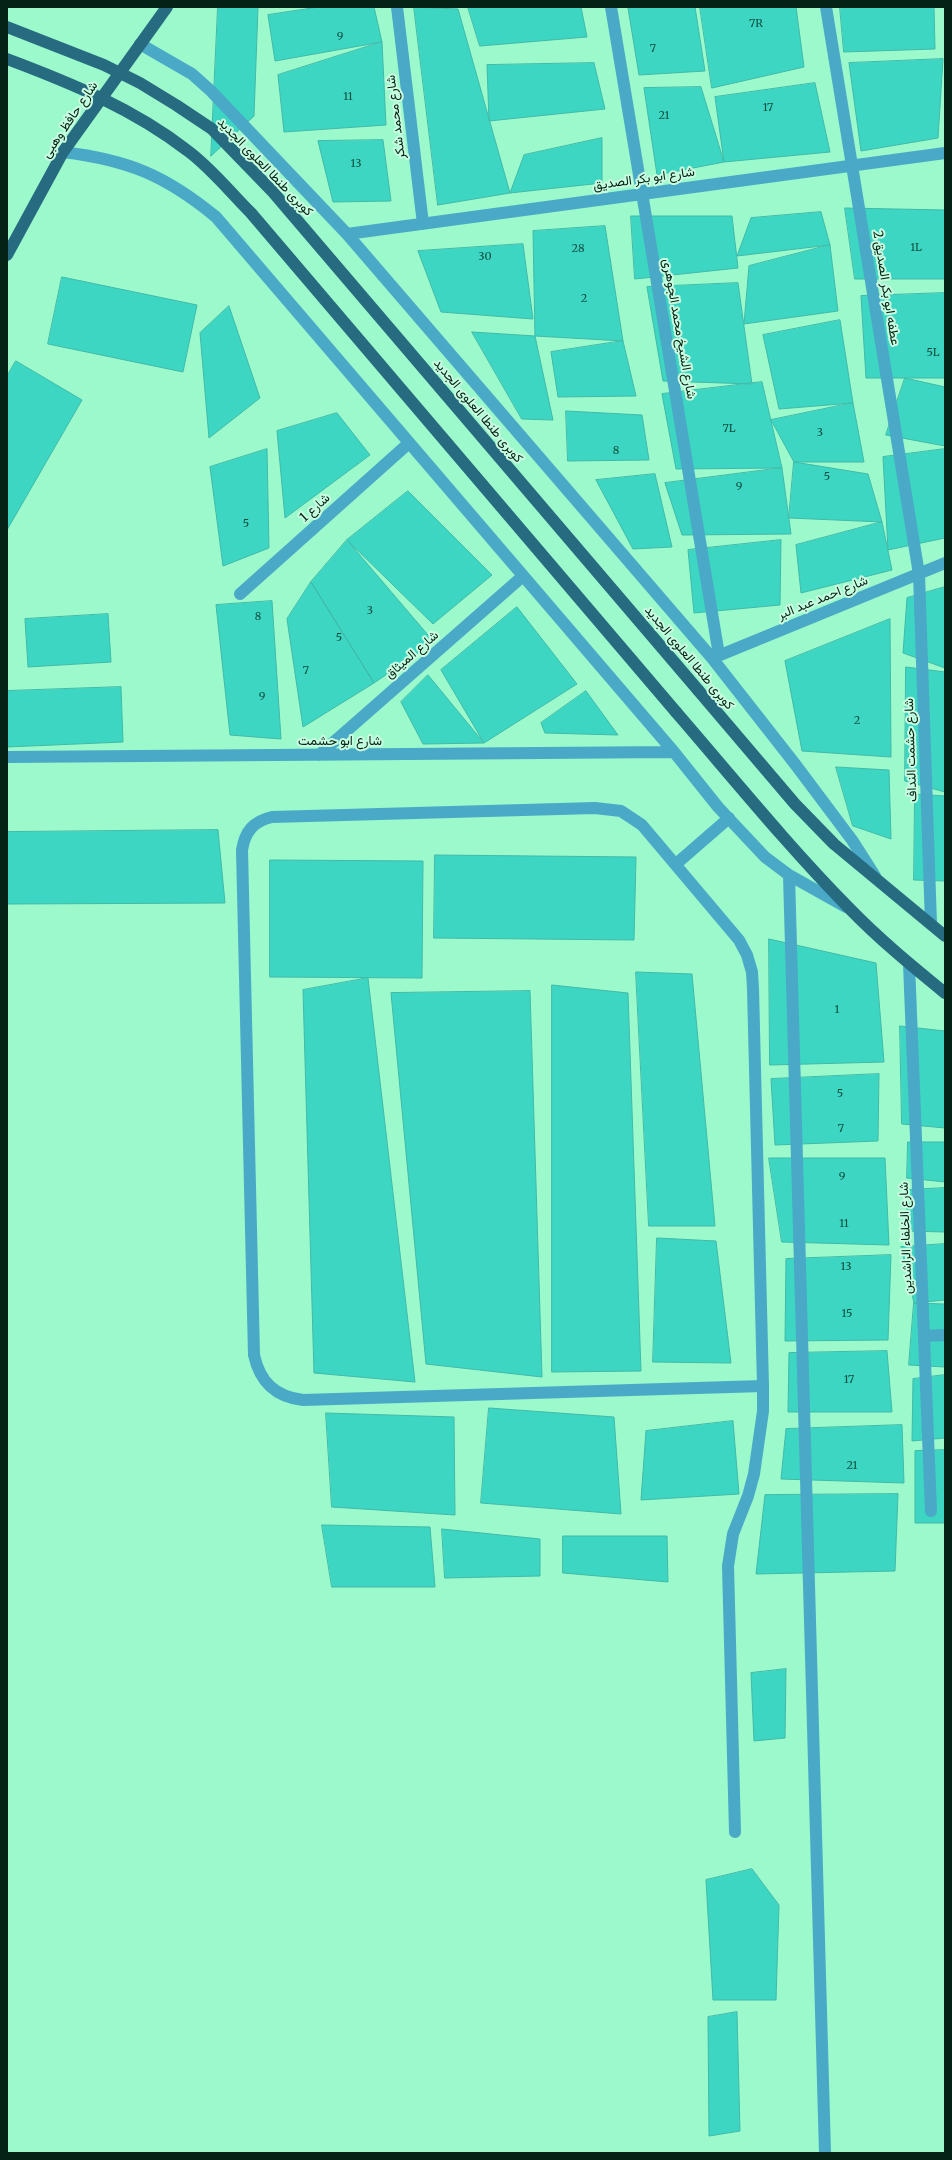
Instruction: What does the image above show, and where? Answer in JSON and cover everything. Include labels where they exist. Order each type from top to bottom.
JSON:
[{"type":"main road","name":"شارع حافظ وهبى","points":[[7,255],[63,152],[167,7]]},
{"type":"main road","name":"كوبرى طنطا العلوى الجديد","points":[[7,27],[104,65],[140,84],[212,129],[273,192],[795,804],[834,844],[945,936]]},
{"type":"main road","points":[[7,59],[54,77],[124,109],[189,152],[251,213],[773,825],[849,909],[910,964],[945,993]]},
{"type":"street","name":"شارع محمد شكر","points":[[397,7],[423,224]]},
{"type":"street","name":"شارع الشيخ محمد الجوهرى","points":[[611,7],[716,657]]},
{"type":"street","name":"عطفه ابو بكر الصديق 2","points":[[826,7],[919,574]]},
{"type":"street","points":[[140,44],[192,74],[211,91],[347,234],[716,657],[852,840],[878,881]]},
{"type":"street","points":[[63,152],[97,156],[142,170],[161,178],[189,195],[216,217],[729,818],[765,857],[789,875],[849,909]]},
{"type":"street","name":"شارع ابو بكر الصديق","points":[[347,234],[945,152]]},
{"type":"street","name":"شارع 1","points":[[240,594],[409,443]]},
{"type":"street","name":"شارع احمد عبد البر","points":[[716,657],[945,563]]},
{"type":"street","name":"شارع حشمت النداف","points":[[919,574],[931,924]]},
{"type":"street","name":"شارع الميثاق","points":[[319,755],[523,576]]},
{"type":"street","name":"شارع ابو حشمت","points":[[7,757],[674,752]]},
{"type":"street","points":[[735,1832],[728,1566],[733,1534],[748,1496],[757,1462],[763,1411],[763,1386],[752,972],[739,940],[676,864],[642,826],[621,811],[608,809],[272,817],[262,819],[250,828],[243,840],[242,850],[254,1355],[257,1368],[263,1380],[272,1389],[286,1397],[303,1400],[763,1386]]},
{"type":"street","points":[[676,864],[729,818]]},
{"type":"street","points":[[789,875],[825,2153]]},
{"type":"street","name":"شارع الخلفاء الراشدين","points":[[910,964],[932,1511]]},
{"type":"street","points":[[924,1336],[945,1335]]},
{"type":"building","points":[[218,7],[258,7],[254,116],[211,156]]},
{"type":"building","points":[[319,7],[374,7],[382,42],[275,61],[268,15]]},
{"type":"building","points":[[414,7],[458,9],[510,193],[438,205]]},
{"type":"building","points":[[468,7],[581,7],[587,37],[480,46]]},
{"type":"building","points":[[695,7],[705,71],[639,75],[628,8]]},
{"type":"building","points":[[700,7],[796,7],[804,67],[712,88]]},
{"type":"building","points":[[840,7],[934,7],[935,49],[844,52]]},
{"type":"building","points":[[382,42],[386,125],[284,132],[278,75]]},
{"type":"building","points":[[943,59],[938,138],[861,151],[849,63]]},
{"type":"building","points":[[594,63],[605,109],[489,121],[487,65]]},
{"type":"building","points":[[815,83],[830,152],[724,162],[715,97]]},
{"type":"building","points":[[701,87],[724,162],[657,175],[644,88]]},
{"type":"building","points":[[602,138],[602,183],[510,193],[524,155]]},
{"type":"building","points":[[383,140],[391,201],[333,202],[318,141]]},
{"type":"building","points":[[845,208],[945,210],[945,279],[855,279]]},
{"type":"building","points":[[821,212],[830,245],[737,256],[751,218]]},
{"type":"building","points":[[631,216],[732,216],[738,268],[635,279]]},
{"type":"building","points":[[605,226],[623,341],[535,336],[533,231]]},
{"type":"building","points":[[523,244],[533,319],[441,312],[418,251]]},
{"type":"building","points":[[830,245],[838,311],[744,324],[749,266]]},
{"type":"building","points":[[62,277],[197,305],[183,372],[48,344]]},
{"type":"building","points":[[738,283],[752,384],[663,381],[647,287]]},
{"type":"building","points":[[945,293],[945,378],[866,378],[861,296]]},
{"type":"building","points":[[229,306],[260,398],[209,438],[200,333]]},
{"type":"building","points":[[840,320],[853,403],[779,409],[763,335]]},
{"type":"building","points":[[472,332],[535,336],[553,420],[522,419]]},
{"type":"building","points":[[623,341],[636,396],[558,397],[551,352]]},
{"type":"building","points":[[16,361],[82,400],[7,530],[7,376]]},
{"type":"building","points":[[905,378],[945,387],[945,446],[886,435]]},
{"type":"building","points":[[762,382],[782,468],[676,469],[662,394]]},
{"type":"building","points":[[853,403],[864,462],[794,462],[771,420]]},
{"type":"building","points":[[566,411],[642,415],[649,460],[568,461]]},
{"type":"building","points":[[337,413],[370,455],[285,518],[277,431]]},
{"type":"building","points":[[267,449],[269,548],[223,566],[210,467]]},
{"type":"building","points":[[945,449],[945,538],[888,550],[883,457]]},
{"type":"building","points":[[794,462],[868,474],[882,522],[789,518]]},
{"type":"building","points":[[782,468],[791,534],[682,535],[665,483]]},
{"type":"building","points":[[655,474],[672,547],[633,549],[596,480]]},
{"type":"building","points":[[408,491],[492,575],[433,624],[347,540]]},
{"type":"building","points":[[882,522],[892,570],[801,593],[796,545]]},
{"type":"building","points":[[347,540],[434,642],[374,683],[311,582]]},
{"type":"building","points":[[781,540],[780,605],[694,613],[688,550]]},
{"type":"building","points":[[311,582],[374,683],[303,727],[287,619]]},
{"type":"building","points":[[945,587],[945,668],[903,653],[907,598]]},
{"type":"building","points":[[272,601],[281,739],[230,735],[216,605]]},
{"type":"building","points":[[517,607],[577,684],[484,743],[441,670]]},
{"type":"building","points":[[108,614],[111,662],[28,667],[25,619]]},
{"type":"building","points":[[890,619],[891,757],[802,751],[785,661]]},
{"type":"building","points":[[906,667],[945,672],[945,792],[905,781]]},
{"type":"building","points":[[428,675],[484,743],[423,744],[401,702]]},
{"type":"building","points":[[121,687],[123,742],[7,747],[7,691]]},
{"type":"building","points":[[586,691],[618,735],[545,733],[541,723]]},
{"type":"building","points":[[836,767],[889,770],[891,839],[853,826]]},
{"type":"building","points":[[915,794],[945,796],[945,881],[914,880]]},
{"type":"building","points":[[218,830],[225,903],[7,904],[7,832]]},
{"type":"building","points":[[435,855],[636,857],[634,940],[434,938]]},
{"type":"building","points":[[270,860],[423,861],[422,978],[270,977]]},
{"type":"building","points":[[769,939],[876,963],[884,1062],[770,1065]]},
{"type":"building","points":[[636,972],[692,974],[715,1226],[649,1226]]},
{"type":"building","points":[[368,978],[415,1382],[314,1373],[303,990]]},
{"type":"building","points":[[552,985],[628,993],[641,1371],[552,1372]]},
{"type":"building","points":[[530,991],[542,1377],[426,1364],[391,993]]},
{"type":"building","points":[[900,1026],[945,1031],[945,1128],[902,1124]]},
{"type":"building","points":[[879,1074],[878,1141],[775,1145],[771,1079]]},
{"type":"building","points":[[908,1142],[945,1142],[945,1182],[907,1178]]},
{"type":"building","points":[[769,1158],[885,1158],[889,1245],[782,1242]]},
{"type":"building","points":[[945,1188],[945,1232],[907,1231],[907,1190]]},
{"type":"building","points":[[657,1238],[716,1241],[731,1363],[653,1362]]},
{"type":"building","points":[[945,1244],[945,1300],[914,1303],[901,1247]]},
{"type":"building","points":[[891,1255],[888,1340],[785,1341],[786,1259]]},
{"type":"building","points":[[914,1303],[945,1304],[945,1367],[909,1365]]},
{"type":"building","points":[[887,1351],[892,1412],[788,1412],[789,1353]]},
{"type":"building","points":[[945,1375],[945,1438],[912,1441],[913,1379]]},
{"type":"building","points":[[489,1408],[614,1417],[621,1514],[481,1503]]},
{"type":"building","points":[[326,1413],[454,1417],[455,1515],[332,1507]]},
{"type":"building","points":[[733,1421],[739,1494],[641,1500],[646,1431]]},
{"type":"building","points":[[902,1425],[904,1483],[781,1479],[786,1429]]},
{"type":"building","points":[[945,1450],[945,1523],[915,1523],[915,1451]]},
{"type":"building","points":[[898,1494],[895,1571],[756,1574],[765,1495]]},
{"type":"building","points":[[322,1525],[430,1527],[435,1587],[332,1587]]},
{"type":"building","points":[[442,1529],[540,1539],[540,1576],[445,1578]]},
{"type":"building","points":[[563,1536],[667,1536],[668,1582],[563,1573]]},
{"type":"building","points":[[786,1669],[785,1738],[754,1741],[751,1673]]},
{"type":"building","points":[[752,1869],[779,1905],[776,2000],[713,2000],[706,1880]]},
{"type":"building","points":[[737,2012],[740,2131],[709,2136],[708,2017]]}]
